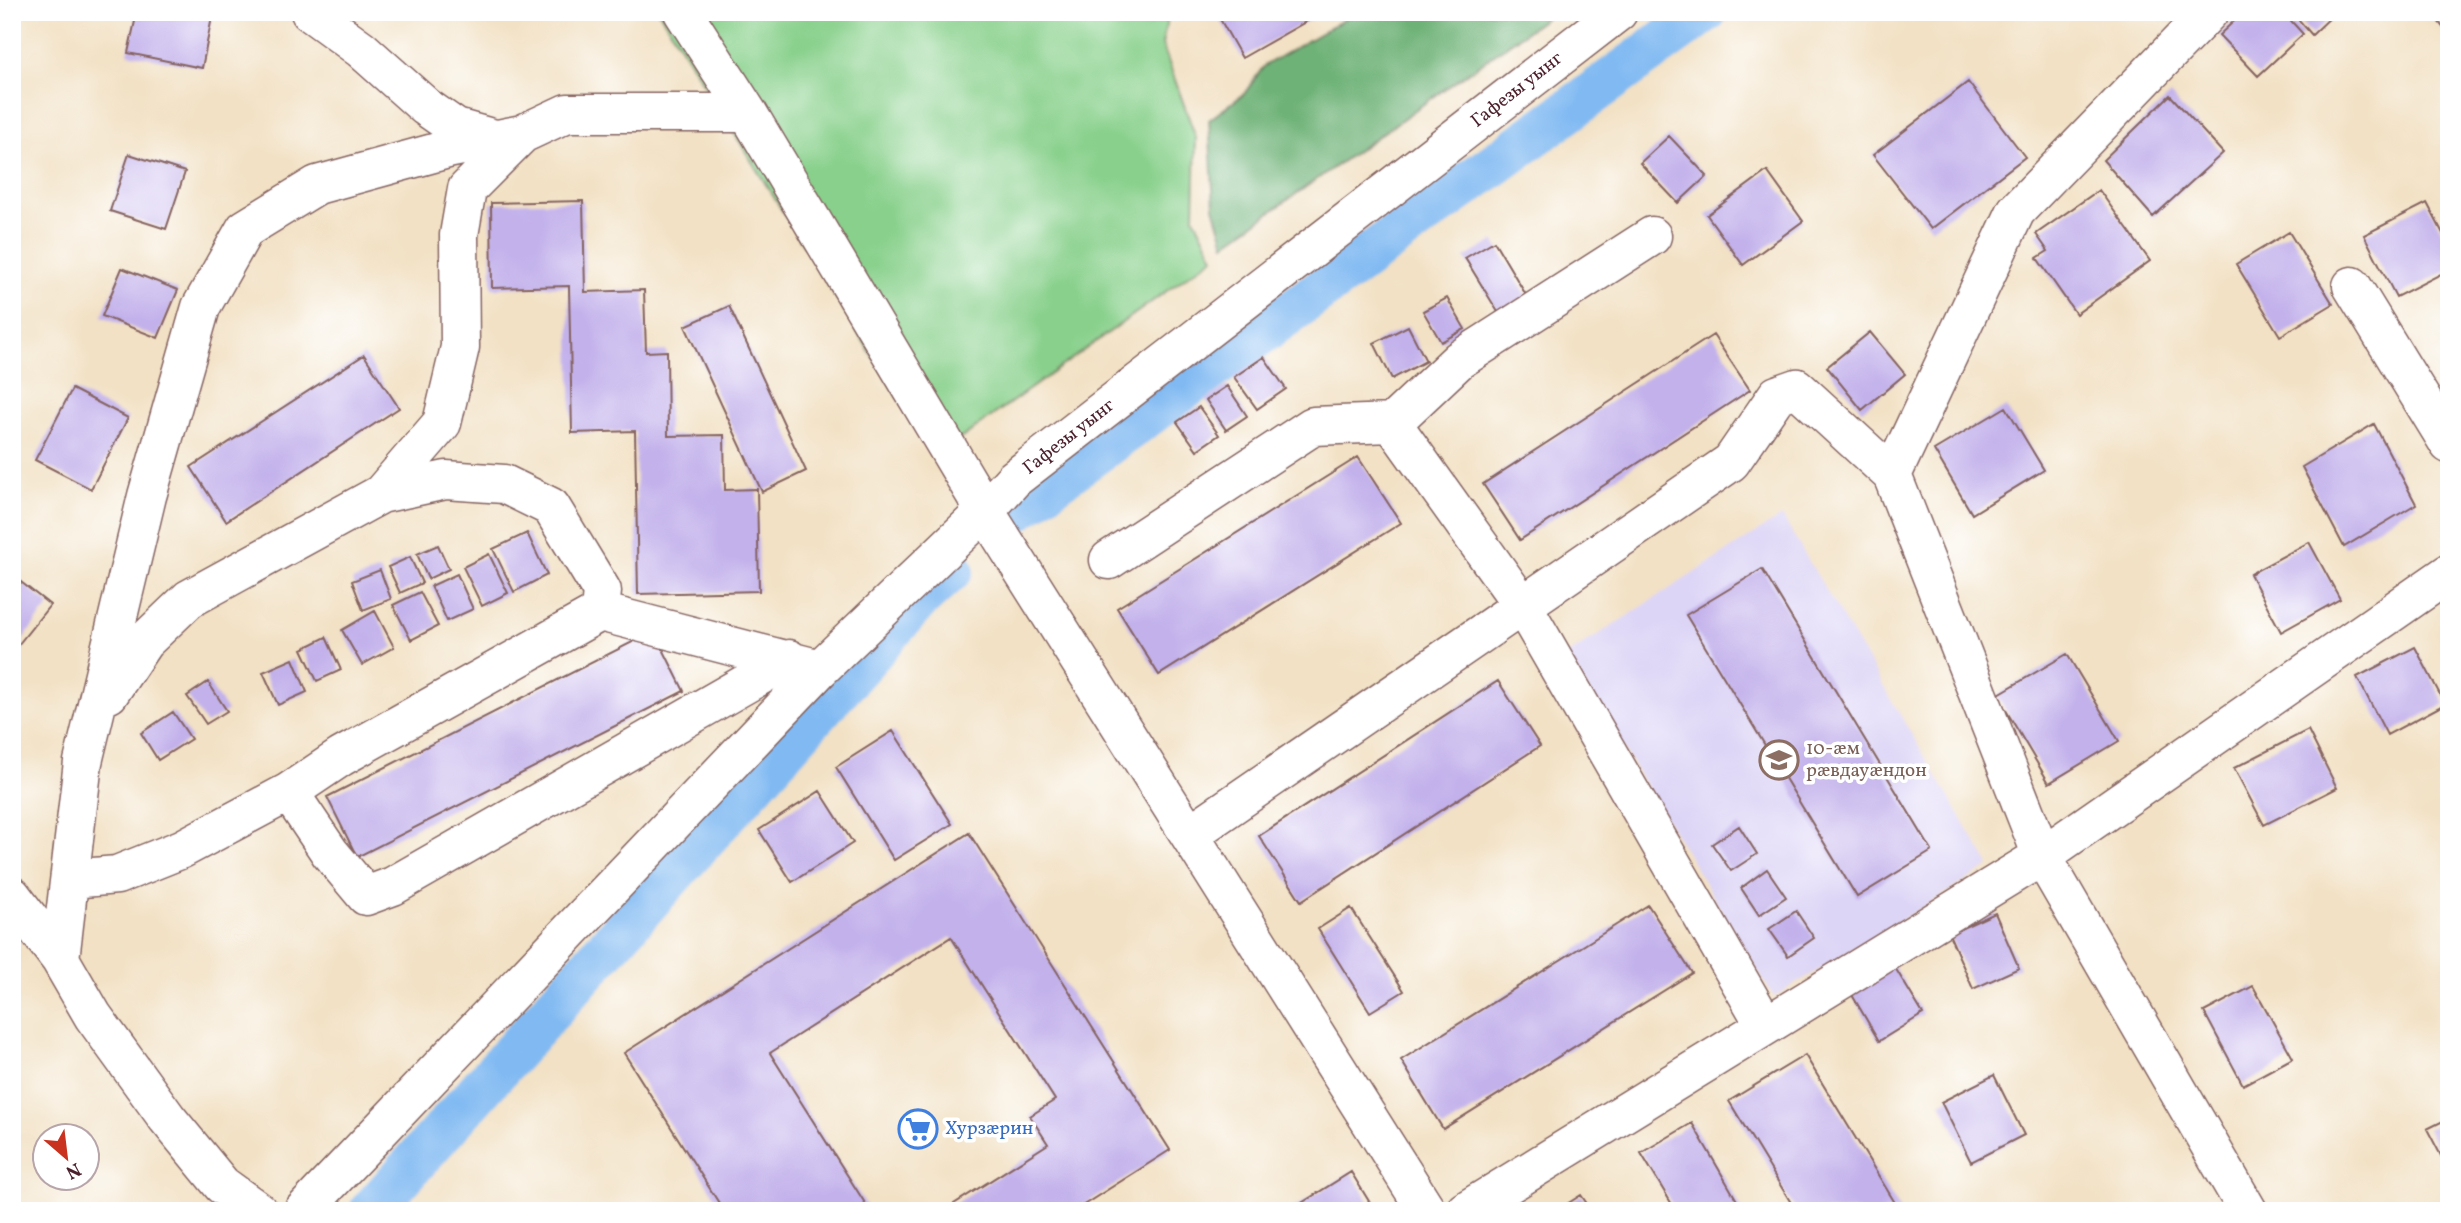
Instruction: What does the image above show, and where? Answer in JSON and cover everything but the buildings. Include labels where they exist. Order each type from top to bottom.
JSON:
[{"type":"street","points":[[310,12],[361,49],[426,107],[456,128],[509,137]]},
{"type":"street","points":[[683,12],[748,113],[985,511],[1427,1211]]},
{"type":"street","name":"Гафезы уынг","points":[[805,664],[985,511],[1025,471],[1618,12]]},
{"type":"street","points":[[1892,475],[2016,211],[2209,12]]},
{"type":"street","points":[[60,959],[83,762],[147,496],[201,307],[245,229],[317,185],[448,149],[509,137],[567,113],[748,113]]},
{"type":"street","points":[[381,494],[442,423],[460,346],[460,234],[467,188],[509,137]]},
{"type":"street","points":[[1109,560],[1313,426],[1392,423],[1459,360],[1653,236]]},
{"type":"street","points":[[2351,286],[2449,444]]},
{"type":"street","points":[[1190,834],[1731,462],[1777,395],[1797,388],[1892,475],[2042,856],[2248,1211]]},
{"type":"street","points":[[1392,423],[1523,606],[1765,1025]]},
{"type":"street","points":[[83,762],[104,702],[144,642],[189,599],[381,494],[446,480],[504,484],[551,507],[602,591],[600,612]]},
{"type":"street","points":[[1465,1211],[2042,856],[2449,573]]},
{"type":"street","points":[[71,879],[117,875],[182,849],[289,792],[341,757],[600,612],[805,664]]},
{"type":"street","points":[[289,792],[330,853],[366,896],[393,886],[805,664]]},
{"type":"street","points":[[303,1211],[805,664]]},
{"type":"street","points":[[12,895],[60,959],[93,1016],[167,1118],[222,1185],[258,1211]]},
{"type":"shaded area","name":"10-æм рӕвдауӕндон","points":[[1782,516],[1990,866],[1774,997],[1567,655]]},
{"type":"green space","points":[[659,12],[1169,12],[1162,44],[1196,138],[1194,217],[1214,257],[953,444],[916,426]]},
{"type":"green space","points":[[1357,12],[1554,12],[1225,244],[1214,207],[1209,120],[1244,94],[1264,66]]},
{"type":"waterway","points":[[1011,514],[1705,12]]},
{"type":"waterway","points":[[371,1211],[917,601],[952,569]]},
{"type":"place","name":"10-æм рӕвдауӕндон","points":[[1779,760]]},
{"type":"place","name":"Хурзæрин","points":[[918,1129]]}]
